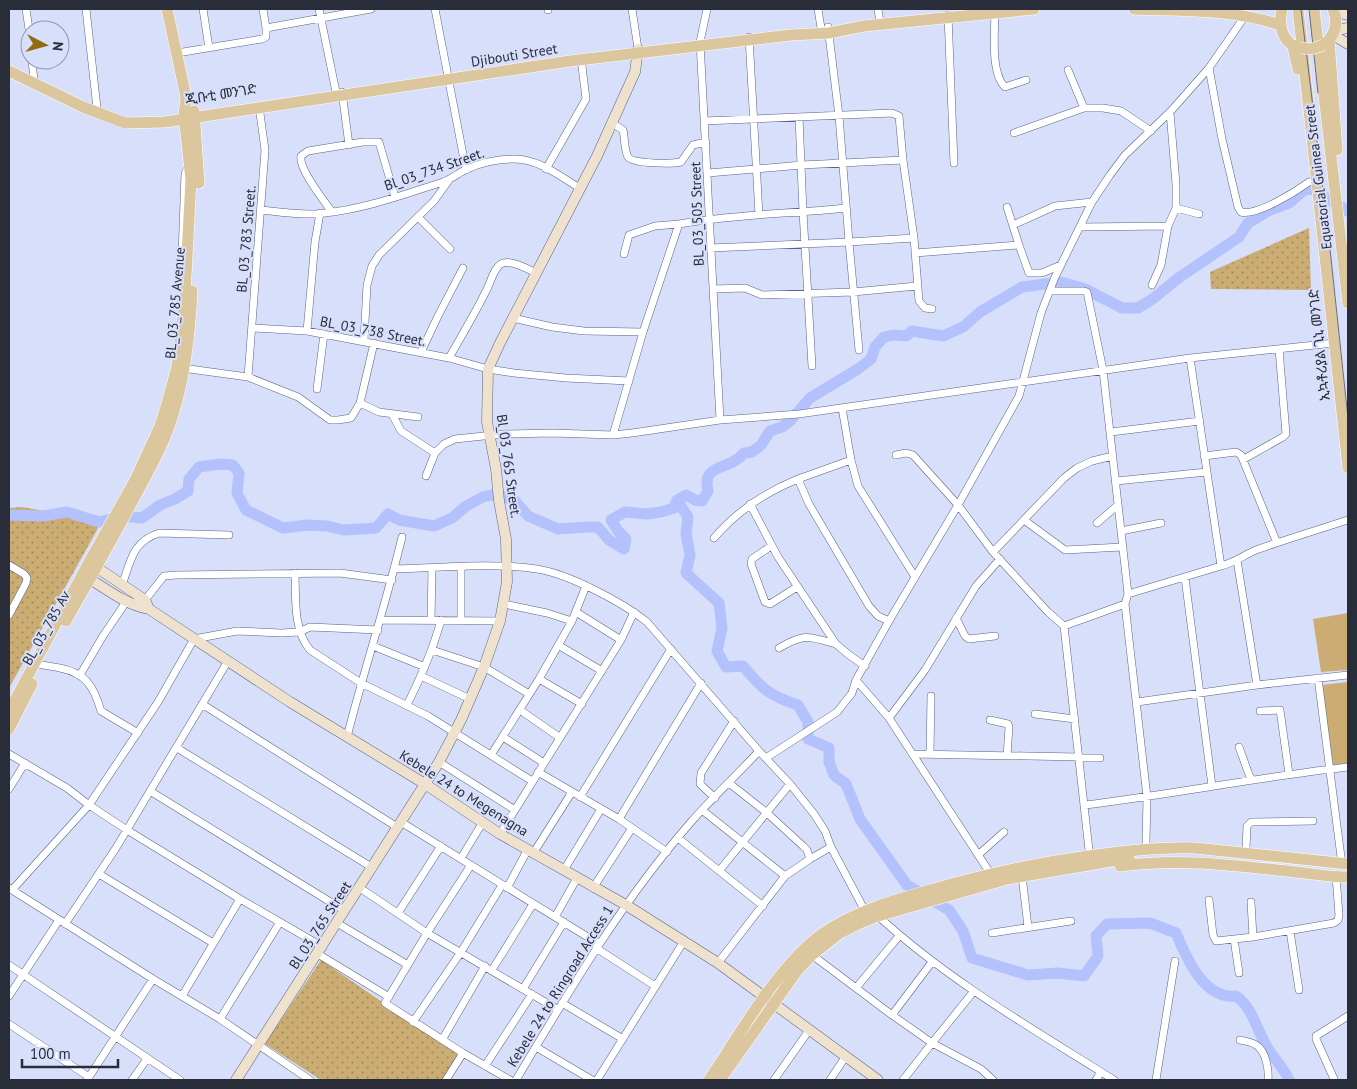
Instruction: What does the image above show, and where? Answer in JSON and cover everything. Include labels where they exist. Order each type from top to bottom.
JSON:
[{"type":"main road","points":[[167,9],[186,97],[196,114],[447,77]]},
{"type":"main road","name":"Djibouti Street","points":[[826,29],[948,17],[994,10],[1034,9]]},
{"type":"main road","points":[[1134,9],[1217,12],[1262,19],[1280,25]]},
{"type":"main road","points":[[1282,9],[1280,25],[1285,38],[1297,47],[1312,49],[1330,38]]},
{"type":"main road","name":"Equatorial Guinea Street","points":[[1298,9],[1307,89],[1312,184],[1317,211]]},
{"type":"main road","name":"Equatorial Guinea Street","points":[[1314,9],[1348,303]]},
{"type":"main road","points":[[1334,10],[1330,38],[1339,178],[1335,194]]},
{"type":"main road","name":"Djibouti Street","points":[[447,77],[581,58],[880,22],[948,17]]},
{"type":"main road","points":[[1297,47],[1312,184]]},
{"type":"main road","name":"ጂቡቲ መንገድ","points":[[9,67],[34,81],[97,108],[130,119],[169,119],[196,114]]},
{"type":"main road","points":[[9,71],[82,107],[125,123],[169,119],[188,145]]},
{"type":"main road","name":"BL_03_785 Avenue","points":[[107,539],[121,514],[160,426],[181,367],[190,332],[199,188],[196,114]]},
{"type":"main road","name":"BL_03_785 Avenue","points":[[181,367],[191,190],[188,145],[196,114]]},
{"type":"main road","name":"ኢኳቶሪያል ጊኒ መንገድ","points":[[1317,211],[1348,468]]},
{"type":"main road","name":"BL_03_785 Av","points":[[9,712],[90,579],[107,539]]},
{"type":"main road","name":"BL_03_785 Av","points":[[9,728],[39,664],[107,539]]},
{"type":"main road","points":[[720,1080],[769,1000],[779,977],[804,949],[822,934],[864,911],[904,897],[938,893],[961,893],[1074,862],[1089,850],[1183,842],[1346,859]]},
{"type":"main road","points":[[709,1080],[769,1000],[812,955],[840,933],[878,916],[915,905],[938,893],[949,884],[1022,866],[1128,858],[1178,851],[1346,859]]},
{"type":"main road","points":[[1178,851],[1348,870]]},
{"type":"main road","points":[[1074,862],[1094,869],[1143,863],[1216,863],[1348,877]]},
{"type":"street","points":[[86,9],[97,108]]},
{"type":"street","points":[[203,9],[209,48]]},
{"type":"street","points":[[176,53],[258,40],[266,37],[263,9]]},
{"type":"street","points":[[319,9],[340,93],[349,145]]},
{"type":"street","points":[[266,28],[371,9]]},
{"type":"street","points":[[435,9],[466,170]]},
{"type":"street","points":[[632,9],[638,51]]},
{"type":"street","name":"BL_03_505 Street","points":[[707,9],[700,44],[720,420]]},
{"type":"street","points":[[818,9],[826,29],[839,116],[859,350]]},
{"type":"street","points":[[878,9],[880,22]]},
{"type":"street","points":[[994,10],[996,64],[999,79],[1004,87],[1026,80]]},
{"type":"street","points":[[1334,10],[1348,15]]},
{"type":"street","points":[[766,758],[837,712],[852,693],[856,680],[1011,411],[1024,382],[1041,314],[1055,277],[1092,202],[1125,155],[1170,112],[1209,68],[1245,16]]},
{"type":"street","points":[[948,17],[954,163]]},
{"type":"street","points":[[1330,38],[1348,28]]},
{"type":"street","points":[[1330,38],[1348,44]]},
{"type":"street","points":[[749,39],[759,215]]},
{"type":"street","name":"Bl_03_765 Street.","points":[[425,784],[455,732],[484,667],[504,604],[507,582],[506,539],[487,422],[488,369],[581,188],[612,123],[635,72],[638,51]]},
{"type":"street","points":[[546,168],[586,99],[581,58]]},
{"type":"street","points":[[1209,68],[1222,139],[1238,207],[1241,212],[1247,214],[1255,211],[1312,184]]},
{"type":"street","points":[[33,70],[34,81]]},
{"type":"street","points":[[1068,70],[1084,108]]},
{"type":"street","name":"BL_03_783 Street.","points":[[248,377],[265,150],[259,105]]},
{"type":"street","points":[[1014,133],[1084,108],[1104,108],[1122,111],[1151,131]]},
{"type":"street","points":[[1152,284],[1162,265],[1168,226],[1176,208],[1170,112]]},
{"type":"street","points":[[704,121],[896,114],[899,119],[914,238],[919,301],[922,306],[932,309]]},
{"type":"street","points":[[799,117],[812,366]]},
{"type":"street","points":[[612,123],[623,130],[627,156],[633,161],[674,164],[681,162],[693,145],[706,142]]},
{"type":"street","points":[[332,212],[303,169],[300,160],[301,156],[308,152],[321,148],[375,141],[380,142],[395,197]]},
{"type":"street","name":"Bl_03_734 Street.","points":[[261,210],[332,212],[395,197],[449,180],[466,170],[489,162],[515,159],[536,163],[581,188]]},
{"type":"street","points":[[708,173],[903,160]]},
{"type":"street","points":[[364,341],[367,285],[372,266],[379,255],[441,193],[449,180]]},
{"type":"street","points":[[1013,225],[1055,206],[1092,202]]},
{"type":"street","points":[[1007,207],[1029,272],[1042,272],[1061,265]]},
{"type":"street","points":[[624,254],[629,235],[654,226],[679,224],[710,218],[846,208]]},
{"type":"street","points":[[1176,208],[1198,214]]},
{"type":"street","points":[[308,331],[315,242],[320,213]]},
{"type":"street","points":[[418,217],[450,249]]},
{"type":"street","points":[[613,435],[643,332],[679,224]]},
{"type":"street","points":[[1081,227],[1168,226]]},
{"type":"street","points":[[710,248],[805,245],[914,238]]},
{"type":"street","points":[[915,253],[1019,245]]},
{"type":"street","points":[[449,358],[487,290],[494,272],[503,262],[536,273]]},
{"type":"street","points":[[421,352],[463,268]]},
{"type":"street","points":[[713,289],[745,288],[762,296],[853,292],[917,286]]},
{"type":"street","points":[[1051,288],[1087,292],[1103,370],[1128,594],[1125,604],[1147,797],[1146,844]]},
{"type":"street","points":[[513,318],[552,328],[584,331],[643,332]]},
{"type":"street","name":"BL_03_738 Street.","points":[[252,328],[308,331],[421,352],[488,369],[566,378],[629,381]]},
{"type":"street","points":[[317,389],[324,334]]},
{"type":"street","points":[[426,476],[435,453],[444,444],[456,439],[503,434],[613,435],[720,420],[799,414],[1190,358],[1334,343]]},
{"type":"street","points":[[181,367],[248,377],[298,397],[330,420],[338,420],[351,418],[360,404],[374,344]]},
{"type":"street","points":[[1244,459],[1286,434],[1279,349]]},
{"type":"street","points":[[1190,358],[1221,566]]},
{"type":"street","points":[[360,404],[379,412],[418,417]]},
{"type":"street","points":[[842,408],[850,460],[858,486],[915,577]]},
{"type":"street","points":[[392,414],[401,431],[435,453]]},
{"type":"street","points":[[1111,432],[1200,421]]},
{"type":"street","points":[[1204,456],[1236,452],[1241,455],[1277,543]]},
{"type":"street","points":[[896,455],[913,455],[958,505],[993,552],[1048,612],[1064,626],[1089,850]]},
{"type":"street","points":[[993,552],[1053,489],[1077,468],[1092,461],[1113,456]]},
{"type":"street","points":[[714,538],[723,527],[750,504],[775,488],[850,460]]},
{"type":"street","points":[[1116,481],[1207,472]]},
{"type":"street","points":[[798,478],[809,504],[869,606],[878,616],[890,621]]},
{"type":"street","points":[[750,504],[772,546],[797,587],[836,644],[865,666]]},
{"type":"street","points":[[1097,524],[1118,505]]},
{"type":"street","points":[[1024,520],[1066,550],[1122,547]]},
{"type":"street","points":[[1128,594],[1221,566],[1237,560],[1246,554],[1348,520]]},
{"type":"street","points":[[1120,531],[1160,523]]},
{"type":"street","points":[[122,585],[132,554],[149,537],[160,533],[229,535]]},
{"type":"street","points":[[347,737],[361,682],[392,580],[402,537]]},
{"type":"street","points":[[772,546],[752,559],[751,564],[765,602],[770,604],[797,587]]},
{"type":"street","points":[[889,718],[925,670],[976,586],[1000,559]]},
{"type":"street","points":[[1237,560],[1257,685]]},
{"type":"street","points":[[9,565],[27,578],[9,615]]},
{"type":"street","points":[[394,569],[507,566],[538,569],[586,586],[634,612],[647,622],[701,682],[790,784],[822,825],[831,847],[864,911]]},
{"type":"street","points":[[461,567],[461,621]]},
{"type":"street","name":"Kebele 24 to Megenagna","points":[[96,568],[194,639],[347,737],[425,784],[500,834],[626,905],[718,963],[878,1080]]},
{"type":"street","points":[[431,620],[432,568]]},
{"type":"street","points":[[295,573],[299,632],[310,650],[361,682],[455,732],[532,781]]},
{"type":"street","points":[[90,579],[126,602],[139,607],[147,604],[164,576],[191,574],[340,573],[392,580]]},
{"type":"street","points":[[1185,578],[1212,786]]},
{"type":"street","points":[[491,755],[539,679],[572,621],[586,586]]},
{"type":"street","points":[[80,675],[126,602]]},
{"type":"street","points":[[504,604],[547,613],[572,621]]},
{"type":"street","points":[[1064,626],[1125,604]]},
{"type":"street","points":[[576,612],[620,640]]},
{"type":"street","points":[[500,834],[602,671],[634,612]]},
{"type":"street","points":[[956,618],[965,636],[969,639],[995,636]]},
{"type":"street","points":[[381,620],[500,621]]},
{"type":"street","points":[[407,705],[432,650],[441,620]]},
{"type":"street","points":[[310,1080],[257,1046],[220,1019],[152,979],[10,889],[88,805],[158,702],[194,639],[237,631],[260,633],[299,632],[310,627],[378,630]]},
{"type":"street","points":[[779,648],[796,638],[803,637],[836,644]]},
{"type":"street","points":[[558,645],[602,671]]},
{"type":"street","points":[[373,646],[425,667]]},
{"type":"street","points":[[580,797],[671,649]]},
{"type":"street","points":[[432,650],[484,667],[529,694]]},
{"type":"street","points":[[9,996],[99,874],[228,661]]},
{"type":"street","points":[[39,664],[60,668],[85,677],[101,711],[138,733]]},
{"type":"street","points":[[1136,702],[1257,685],[1348,675]]},
{"type":"street","points":[[421,676],[470,698]]},
{"type":"street","points":[[1318,678],[1329,769],[1346,859]]},
{"type":"street","points":[[539,679],[582,704]]},
{"type":"street","points":[[856,680],[889,718],[990,873]]},
{"type":"street","points":[[619,819],[701,682]]},
{"type":"street","points":[[930,754],[931,696]]},
{"type":"street","points":[[202,704],[555,916],[655,986]]},
{"type":"street","points":[[520,710],[559,737]]},
{"type":"street","points":[[1260,711],[1280,710],[1289,774]]},
{"type":"street","points":[[1035,714],[1075,719]]},
{"type":"street","points":[[990,720],[1008,724],[1006,756]]},
{"type":"street","points":[[715,798],[700,784],[701,773],[734,721]]},
{"type":"street","points":[[503,737],[544,763]]},
{"type":"street","points":[[1239,747],[1251,780]]},
{"type":"street","points":[[177,748],[373,868]]},
{"type":"street","name":"Kebele 24 to Ringroad Access 1","points":[[516,1080],[560,1006],[626,905],[702,810],[759,750]]},
{"type":"street","points":[[9,754],[67,788],[88,805],[127,830],[280,922],[389,997]]},
{"type":"street","points":[[913,754],[1100,758]]},
{"type":"street","points":[[439,762],[515,810]]},
{"type":"street","points":[[9,789],[25,763]]},
{"type":"street","points":[[1085,805],[1289,774],[1348,767]]},
{"type":"street","points":[[538,772],[619,819],[667,852]]},
{"type":"street","points":[[729,783],[767,813],[807,850],[810,859]]},
{"type":"street","name":"Bl_03_765 Street","points":[[236,1080],[425,784]]},
{"type":"street","points":[[719,871],[790,784]]},
{"type":"street","points":[[150,791],[345,911]]},
{"type":"street","points":[[413,1022],[504,887],[572,792]]},
{"type":"street","points":[[564,870],[601,810]]},
{"type":"street","points":[[702,810],[786,876]]},
{"type":"street","points":[[1246,848],[1247,826],[1251,822],[1312,820]]},
{"type":"street","points":[[461,858],[483,822]]},
{"type":"street","points":[[593,888],[632,828]]},
{"type":"street","points":[[978,855],[1004,832]]},
{"type":"street","points":[[678,838],[763,906]]},
{"type":"street","points":[[398,913],[441,846]]},
{"type":"street","points":[[718,963],[786,876],[831,847]]},
{"type":"street","points":[[471,865],[385,1002],[462,1054],[510,1080]]},
{"type":"street","points":[[99,874],[213,943]]},
{"type":"street","points":[[1022,876],[1028,927]]},
{"type":"street","points":[[1209,900],[1214,940],[1253,937],[1290,931],[1338,920],[1336,876]]},
{"type":"street","points":[[555,916],[577,878]]},
{"type":"street","points":[[360,888],[427,933],[523,989],[623,1038]]},
{"type":"street","points":[[182,996],[240,899]]},
{"type":"street","points":[[1251,902],[1253,937]]},
{"type":"street","points":[[442,1040],[533,904]]},
{"type":"street","points":[[878,916],[899,936],[932,962],[1114,1080]]},
{"type":"street","points":[[992,933],[1072,921]]},
{"type":"street","points":[[220,1019],[280,922]]},
{"type":"street","points":[[337,922],[408,966]]},
{"type":"street","points":[[523,989],[564,922]]},
{"type":"street","points":[[1290,931],[1299,990]]},
{"type":"street","points":[[856,988],[899,936]]},
{"type":"street","points":[[1234,939],[1239,973]]},
{"type":"street","points":[[597,1080],[684,941]]},
{"type":"street","points":[[812,955],[932,1044],[981,1069],[993,1080]]},
{"type":"street","points":[[1156,1080],[1175,961]]},
{"type":"street","points":[[892,1015],[932,962]]},
{"type":"street","points":[[9,965],[180,1080]]},
{"type":"street","points":[[9,1024],[88,1078],[152,979]]},
{"type":"street","points":[[903,1080],[974,991]]},
{"type":"street","points":[[485,1066],[532,994]]},
{"type":"street","points":[[1334,1079],[1316,1040],[1316,1036],[1348,1016]]},
{"type":"street","points":[[774,1080],[810,1029]]},
{"type":"street","points":[[1240,1040],[1255,1044],[1260,1048],[1267,1064],[1268,1080]]},
{"type":"street","points":[[536,1047],[592,1080]]},
{"type":"street","points":[[446,1080],[462,1054]]},
{"type":"street","points":[[830,1080],[846,1056]]},
{"type":"street","points":[[132,1080],[147,1059]]},
{"type":"street","points":[[1096,1080],[1101,1072]]},
{"type":"shaded area","points":[[1309,228],[1311,290],[1211,289],[1210,272]]},
{"type":"shaded area","points":[[22,507],[50,512],[70,512],[98,524],[97,530],[9,688],[9,508]]},
{"type":"shaded area","points":[[1348,613],[1348,670],[1321,672],[1313,619]]},
{"type":"shaded area","points":[[1348,682],[1348,763],[1332,765],[1322,685]]},
{"type":"shaded area","points":[[321,960],[461,1056],[448,1080],[321,1080],[265,1044]]},
{"type":"waterway","points":[[9,515],[42,516],[67,512],[99,522],[123,516],[142,518],[160,505],[188,491],[189,479],[199,467],[220,464],[233,465],[239,473],[237,493],[246,510],[283,528],[308,525],[327,526],[344,530],[376,528],[388,514],[399,520],[434,526],[452,518],[466,506],[483,497],[496,494],[515,501],[528,516],[558,529],[598,527],[609,540],[624,549],[626,539],[611,520],[625,512],[646,514],[674,508],[677,500],[686,495],[695,500],[702,501],[708,491],[707,482],[709,475],[713,471],[738,459],[744,453],[752,452],[761,445],[770,431],[782,427],[790,421],[810,398],[871,359],[875,347],[884,337],[893,335],[906,336],[912,331],[943,336],[963,327],[980,312],[1022,287],[1061,282],[1085,289],[1122,308],[1138,308],[1239,237],[1248,223],[1270,210],[1289,203],[1303,191],[1310,188],[1348,211]]},
{"type":"waterway","points":[[677,500],[688,517],[686,534],[690,555],[686,573],[719,603],[722,628],[717,651],[726,667],[743,666],[767,691],[798,705],[808,722],[808,739],[829,748],[829,762],[834,775],[846,784],[860,819],[907,885],[949,910],[963,931],[972,958],[1028,975],[1058,973],[1084,976],[1098,956],[1096,936],[1107,924],[1150,923],[1176,933],[1191,965],[1206,984],[1215,991],[1225,995],[1236,996],[1246,1006],[1267,1047],[1289,1080]]},
{"type":"tram line","points":[[1301,9],[1328,230],[1348,418]]},
{"type":"tram line","points":[[1309,9],[1318,93]]}]
